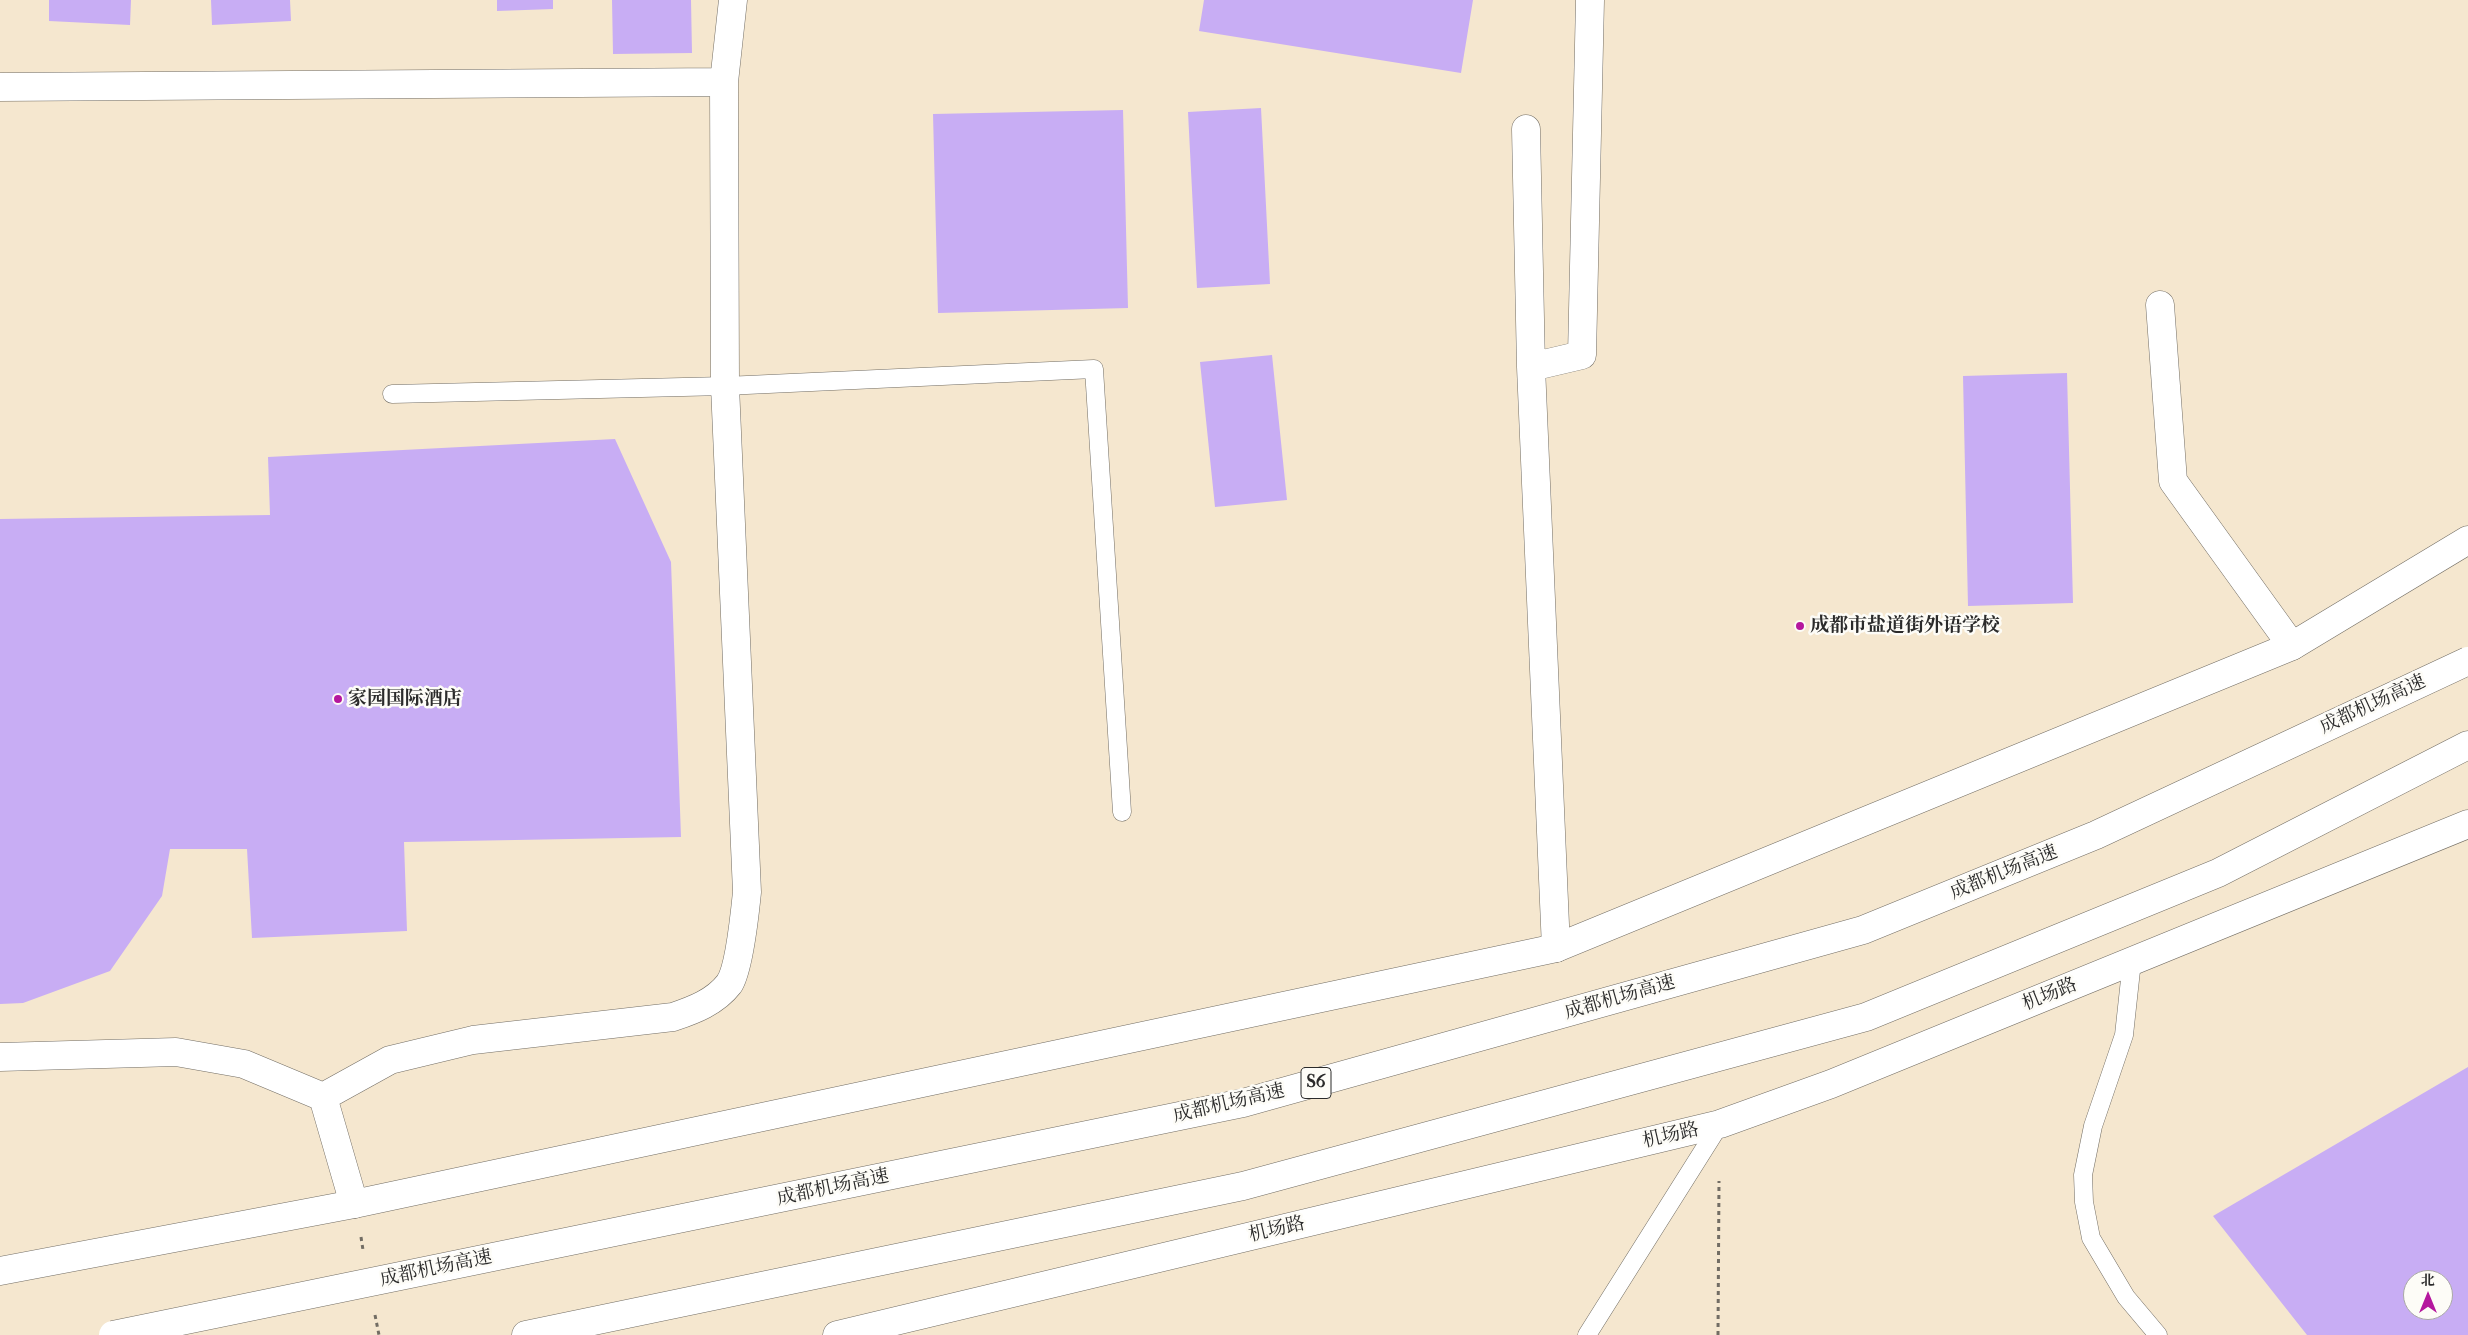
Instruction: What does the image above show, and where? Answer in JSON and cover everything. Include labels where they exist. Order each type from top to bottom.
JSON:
[{"type":"main road","points":[[323,1097],[390,1060],[473,1040],[673,1017],[702,1008],[730,983],[741,943],[747,892],[725,386],[724,82],[733,0]]},
{"type":"main road","points":[[1531,367],[1582,355],[1590,0]]},
{"type":"main road","points":[[0,87],[724,82]]},
{"type":"main road","points":[[1526,129],[1531,367],[1556,948]]},
{"type":"main road","points":[[2160,305],[2173,481],[2292,646]]},
{"type":"main road","points":[[0,1271],[354,1204],[1556,948],[2292,646],[2468,540]]},
{"type":"main road","name":"成都机场高速","points":[[113,1335],[1243,1103],[1853,933],[2096,835],[2468,661]]},
{"type":"main road","points":[[526,1335],[1243,1186],[1866,1017],[2218,873],[2468,745]]},
{"type":"main road","name":"机场路","points":[[837,1335],[1720,1124],[1831,1084],[2468,824]]},
{"type":"main road","points":[[0,1058],[176,1052],[244,1064],[323,1097]]},
{"type":"main road","points":[[323,1097],[354,1204]]},
{"type":"lane","points":[[392,394],[725,386],[1094,369],[1122,812]]},
{"type":"lane","points":[[2132,961],[2124,1035],[2093,1126],[2083,1175],[2084,1202],[2091,1238],[2126,1297],[2158,1335]]},
{"type":"lane","points":[[1586,1335],[1720,1124]]},
{"type":"path","points":[[1718,1335],[1720,1124]]},
{"type":"building","points":[[49,0],[131,0],[130,25],[49,21]]},
{"type":"building","points":[[211,0],[290,0],[291,21],[212,25]]},
{"type":"building","points":[[497,0],[553,0],[553,9],[497,11]]},
{"type":"building","points":[[612,0],[691,0],[692,53],[613,54]]},
{"type":"building","points":[[1204,0],[1473,0],[1461,73],[1199,31]]},
{"type":"building","points":[[1261,108],[1270,284],[1197,288],[1188,112]]},
{"type":"building","points":[[1123,110],[1128,308],[938,313],[933,114]]},
{"type":"building","points":[[1272,355],[1287,500],[1215,507],[1200,362]]},
{"type":"building","points":[[2067,373],[2073,603],[1968,606],[1963,376]]},
{"type":"building","name":"家园国际酒店","points":[[615,439],[671,562],[681,837],[404,842],[407,931],[252,938],[247,849],[170,849],[162,896],[110,971],[23,1003],[0,1004],[0,519],[270,515],[268,457]]},
{"type":"building","points":[[2468,1067],[2468,1335],[2307,1335],[2213,1216]]},
{"type":"place","name":"成都市盐道街外语学校","points":[[1800,626]]},
{"type":"place","name":"家园国际酒店","points":[[338,699]]}]
